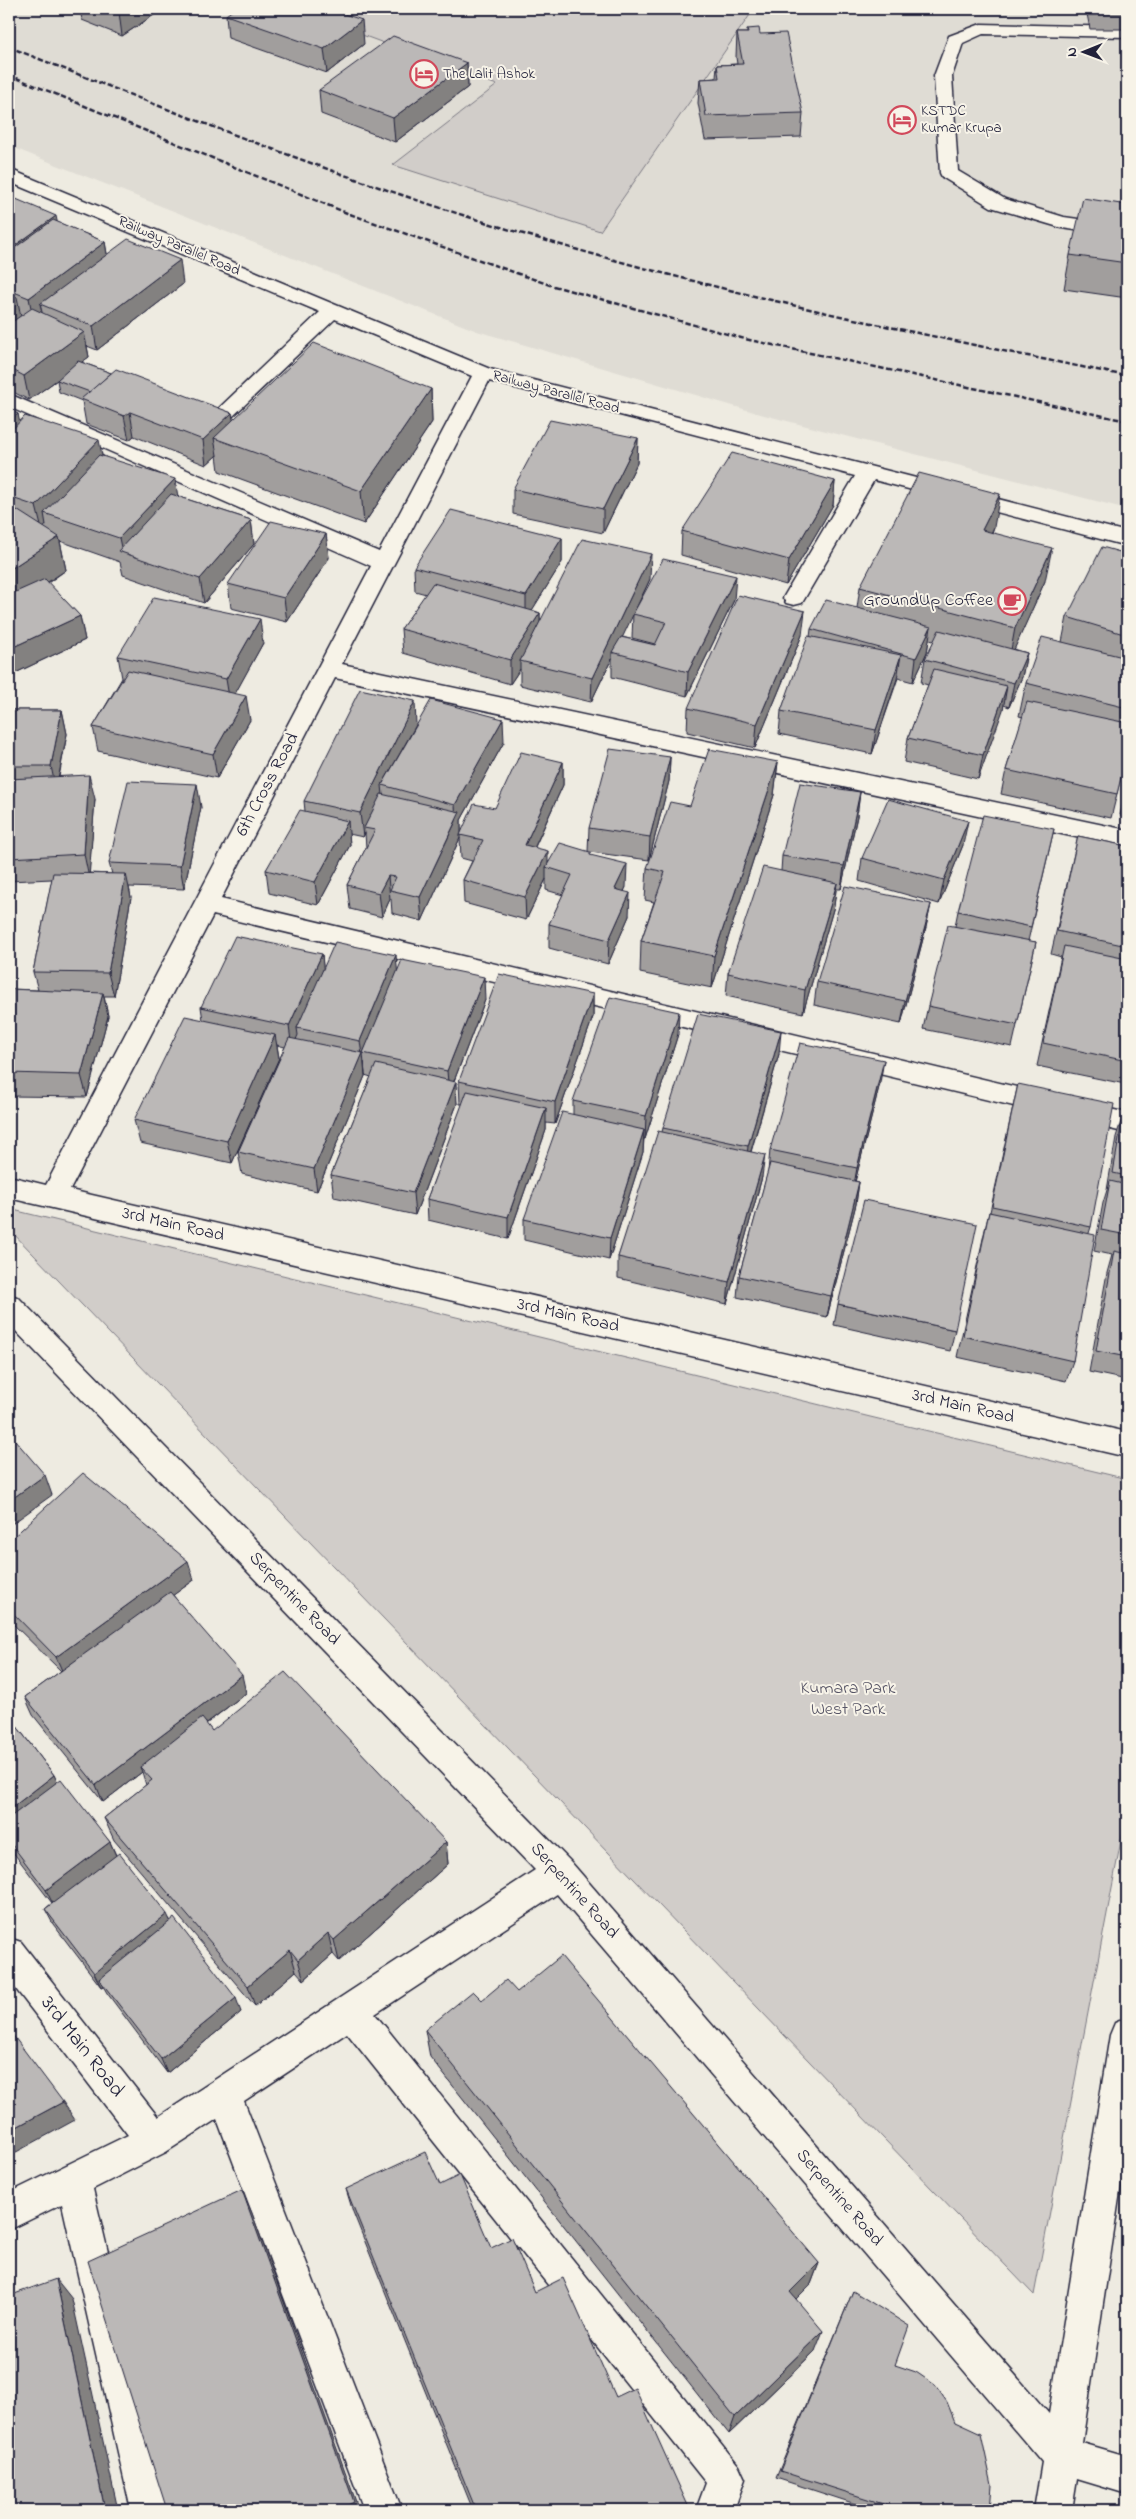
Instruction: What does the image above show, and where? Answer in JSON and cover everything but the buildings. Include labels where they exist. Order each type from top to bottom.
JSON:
[{"type":"street","points":[[1127,32],[981,29],[955,40],[943,76],[949,173],[998,203],[1062,222],[1127,232]]},
{"type":"street","name":"Railway Parallel Road","points":[[9,175],[483,373],[1127,539]]},
{"type":"street","points":[[224,414],[333,310]]},
{"type":"street","name":"6th Cross Road","points":[[54,1198],[483,373]]},
{"type":"street","points":[[9,400],[384,563]]},
{"type":"street","points":[[794,598],[868,472]]},
{"type":"street","points":[[328,670],[1127,839]]},
{"type":"street","points":[[206,904],[1127,1123]]},
{"type":"street","name":"3rd Main Road","points":[[9,1186],[54,1198],[1127,1445]]},
{"type":"street","name":"Serpentine Road","points":[[9,1306],[560,1873],[1060,2455]]},
{"type":"street","points":[[9,2212],[154,2140],[560,1873]]},
{"type":"street","name":"3rd Main Road","points":[[9,1954],[154,2140]]},
{"type":"street","points":[[350,2010],[726,2480],[715,2510]]},
{"type":"street","points":[[1053,2510],[1060,2455],[1127,2035]]},
{"type":"street","points":[[224,2093],[383,2510]]},
{"type":"street","points":[[74,2180],[150,2510]]},
{"type":"street","points":[[1060,2455],[1127,2475]]},
{"type":"shaded area","points":[[9,9],[1127,9],[1127,509],[764,415],[477,331],[9,146]]},
{"type":"green space","points":[[292,9],[754,9],[600,231],[393,165],[497,85]]},
{"type":"green space","name":"Kumara Park West Park","points":[[9,1209],[1127,1479],[1127,1809],[1034,2295],[9,1229]]},
{"type":"railway","points":[[9,47],[214,127],[352,178],[561,245],[631,265],[772,300],[913,332],[1127,376]]},
{"type":"railway","points":[[9,75],[347,213],[550,285],[745,339],[1127,421]]},
{"type":"place","name":"The Lalit Ashok","points":[[424,74]]},
{"type":"place","name":"KSTDC Kumar Krupa","points":[[902,120]]},
{"type":"place","name":"GroundUp Coffee","points":[[1012,601]]}]
